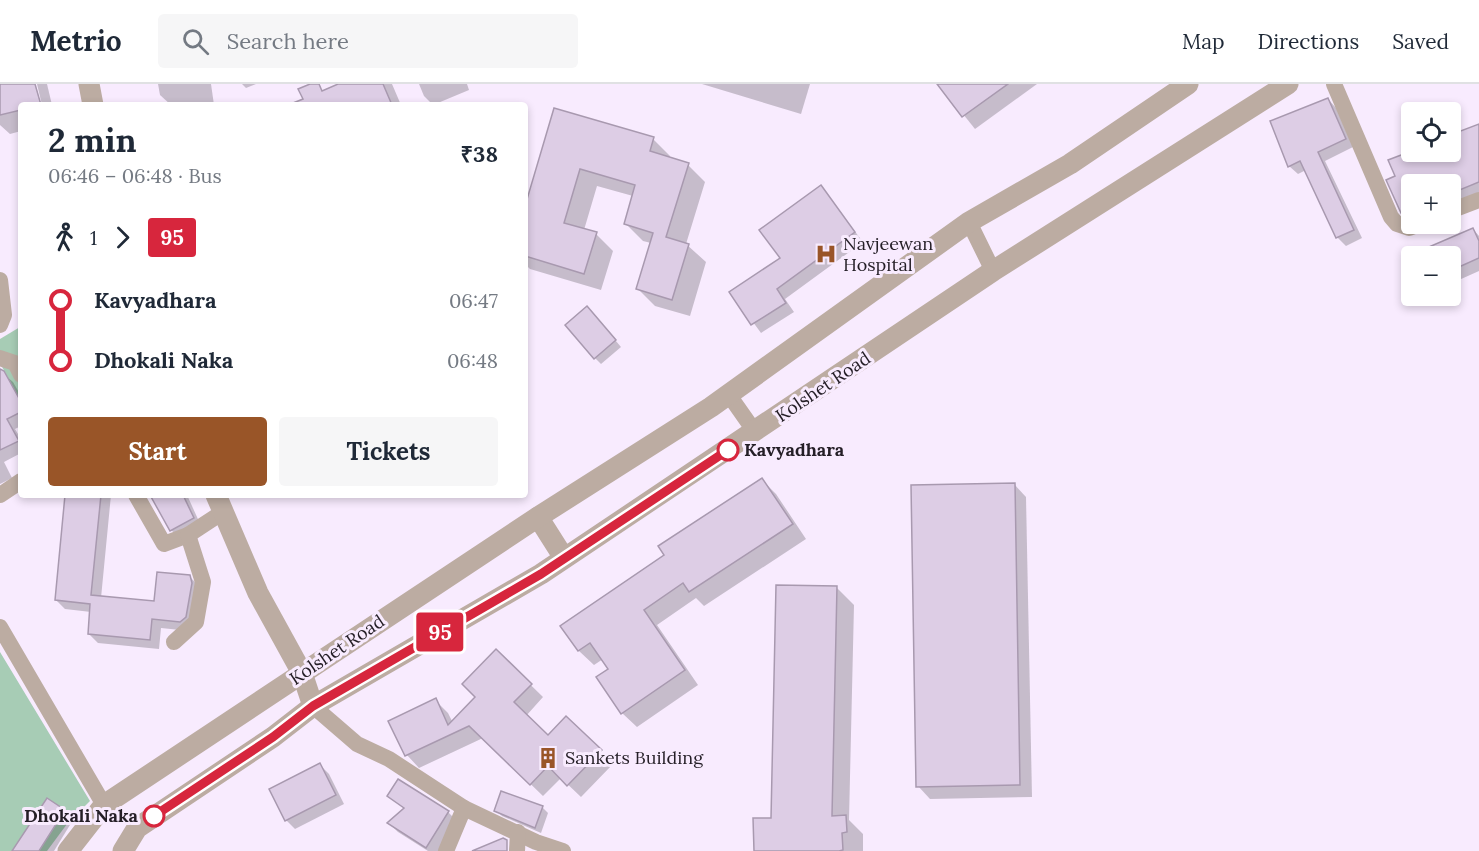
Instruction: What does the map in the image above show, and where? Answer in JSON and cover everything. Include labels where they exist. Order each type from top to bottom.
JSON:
[{"type":"street","points":[[89,84],[92,102]]},
{"type":"street","name":"Kolshet Road","points":[[68,851],[104,805],[538,517],[729,394],[969,222],[1070,164],[1188,84]]},
{"type":"street","points":[[1334,84],[1391,217],[1401,225]]},
{"type":"street","name":"Kolshet Road","points":[[123,851],[137,828],[273,737],[313,706],[564,558],[993,271],[1279,86]]},
{"type":"street","points":[[1461,207],[1479,200]]},
{"type":"street","points":[[969,222],[993,271]]},
{"type":"street","points":[[0,280],[4,315],[0,325]]},
{"type":"street","points":[[0,358],[15,363],[18,369]]},
{"type":"street","points":[[729,394],[755,432]]},
{"type":"street","points":[[138,498],[164,544],[188,535],[220,503],[258,593],[302,673],[313,706],[357,744],[389,759],[464,808],[563,851]]},
{"type":"street","points":[[538,517],[564,558]]},
{"type":"street","points":[[174,642],[196,622],[203,582],[188,535]]},
{"type":"street","points":[[0,627],[104,805]]},
{"type":"street","points":[[446,851],[464,808]]},
{"type":"street","points":[[517,851],[518,832]]},
{"type":"green space","points":[[18,328],[18,396],[0,363],[0,339]]},
{"type":"green space","points":[[0,652],[90,801],[67,824],[47,851],[0,851]]},
{"type":"building","points":[[0,84],[35,84],[40,102],[18,102],[18,111],[0,115]]},
{"type":"building","points":[[310,84],[319,84],[322,91],[338,84],[383,84],[391,102],[296,102],[303,99],[298,89]]},
{"type":"building","points":[[937,84],[1008,84],[962,117]]},
{"type":"building","points":[[1328,98],[1346,139],[1318,152],[1354,230],[1336,238],[1300,161],[1288,167],[1270,121]]},
{"type":"building","points":[[554,108],[654,137],[650,151],[689,163],[666,237],[689,244],[672,300],[636,289],[653,233],[624,224],[635,185],[580,169],[564,223],[597,232],[584,274],[528,257],[528,196]]},
{"type":"building","points":[[1479,124],[1479,182],[1461,189],[1461,174],[1401,174],[1401,213],[1386,180],[1395,176],[1388,160],[1401,155],[1401,162],[1461,162],[1461,131]]},
{"type":"building","points":[[821,185],[855,232],[777,289],[786,303],[751,325],[729,292],[780,258],[759,230]]},
{"type":"building","points":[[1473,228],[1479,241],[1479,258],[1461,266],[1461,246],[1431,246]]},
{"type":"building","points":[[587,306],[616,340],[594,359],[565,325]]},
{"type":"building","points":[[0,369],[4,371],[18,397],[18,414],[7,419],[18,441],[0,450]]},
{"type":"building","points":[[762,478],[793,524],[689,592],[683,583],[644,610],[685,670],[621,714],[596,677],[608,669],[590,643],[578,651],[560,626],[664,555],[658,546]]},
{"type":"building","points":[[1015,483],[1020,785],[916,787],[911,485]]},
{"type":"building","points":[[65,498],[101,498],[91,595],[154,601],[157,572],[190,575],[192,583],[186,617],[180,622],[152,619],[150,640],[88,634],[90,604],[55,600]]},
{"type":"building","points":[[152,498],[184,498],[194,518],[170,531]]},
{"type":"building","points":[[776,585],[837,586],[832,816],[846,815],[847,832],[842,833],[843,850],[839,851],[754,851],[753,818],[771,818]]},
{"type":"building","points":[[496,649],[532,684],[514,702],[548,735],[566,716],[602,750],[567,786],[548,766],[530,785],[469,726],[405,756],[388,721],[436,698],[448,725],[475,697],[462,684]]},
{"type":"building","points":[[320,763],[336,795],[285,821],[269,789]]},
{"type":"building","points":[[398,779],[449,811],[426,848],[387,823],[404,808],[387,796]]},
{"type":"building","points":[[501,791],[543,806],[535,828],[494,811]]},
{"type":"building","points":[[47,798],[65,810],[39,851],[12,851]]},
{"type":"building","points":[[503,838],[507,840],[507,851],[472,851]]},
{"type":"bus line","name":"95","points":[[154,816],[273,737],[313,706],[541,574],[728,450]]},
{"type":"place","name":"Navjeewan Hospital","points":[[826,254]]},
{"type":"place","name":"Kavyadhara","points":[[728,450]]},
{"type":"place","name":"Sankets Building","points":[[548,758]]},
{"type":"place","name":"Dhokali Naka","points":[[154,816]]}]
